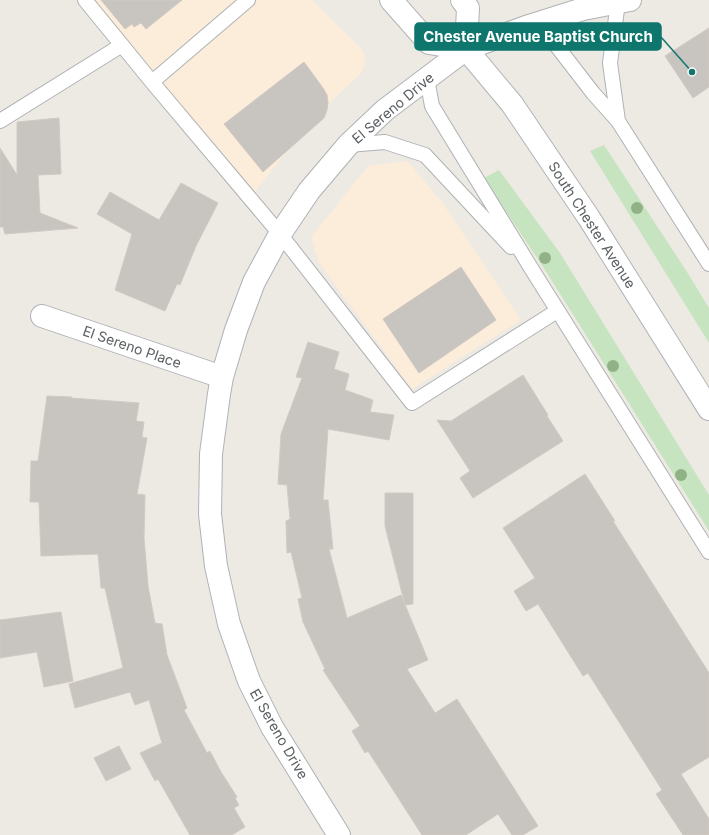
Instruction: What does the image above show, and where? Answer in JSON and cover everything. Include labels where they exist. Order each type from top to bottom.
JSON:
[{"type":"street","points":[[391,0],[429,43],[466,49],[583,9],[624,1]]},
{"type":"street","points":[[466,49],[469,3]]},
{"type":"street","name":"El Sereno Drive","points":[[339,835],[272,727],[249,681],[229,624],[216,566],[210,514],[211,454],[219,394],[222,378],[236,330],[254,282],[280,234],[309,191],[348,145],[386,110],[466,49]]},
{"type":"street","name":"South Chester Avenue","points":[[466,49],[512,104],[593,225],[709,409]]},
{"type":"street","name":"El Sereno Place","points":[[42,316],[222,378]]},
{"type":"lane","points":[[85,0],[280,234],[412,403],[557,311]]},
{"type":"lane","points":[[152,82],[248,0]]},
{"type":"lane","points":[[618,121],[610,63],[624,1]]},
{"type":"lane","points":[[539,23],[593,93],[618,121],[709,264]]},
{"type":"lane","points":[[0,121],[122,45]]},
{"type":"lane","points":[[427,79],[432,106],[557,311],[709,552]]},
{"type":"lane","points":[[348,145],[385,142],[425,155],[531,268]]},
{"type":"shaded area","points":[[92,0],[312,0],[360,47],[365,55],[365,64],[362,72],[306,126],[252,196]]},
{"type":"shaded area","points":[[407,161],[442,202],[521,320],[412,389],[319,263],[311,237],[368,166]]},
{"type":"green space","points":[[604,145],[709,308],[709,343],[590,151]]},
{"type":"green space","points":[[499,170],[560,253],[709,495],[709,531],[547,273],[484,178]]},
{"type":"building","points":[[101,0],[182,0],[146,29],[141,23],[134,27],[132,24],[125,29]]},
{"type":"building","points":[[709,28],[709,87],[693,98],[665,56]]},
{"type":"building","points":[[304,62],[327,95],[327,110],[324,118],[263,172],[224,124]]},
{"type":"building","points":[[59,118],[61,174],[38,175],[40,213],[78,228],[5,234],[3,227],[0,227],[0,148],[17,175],[17,122]]},
{"type":"building","points":[[181,183],[218,203],[196,246],[180,285],[177,284],[165,311],[115,290],[132,234],[97,214],[110,192],[159,220]]},
{"type":"building","points":[[461,267],[496,320],[419,373],[383,319]]},
{"type":"building","points":[[308,342],[339,352],[334,369],[349,374],[345,390],[373,400],[370,412],[394,415],[389,440],[328,429],[323,500],[328,500],[333,549],[329,549],[347,618],[401,595],[428,660],[407,669],[435,713],[457,699],[538,826],[523,835],[512,835],[498,814],[466,835],[422,835],[368,751],[365,753],[352,731],[360,726],[323,670],[325,669],[303,622],[298,599],[302,598],[291,552],[287,553],[286,521],[290,519],[287,485],[278,484],[281,434],[302,378],[296,377]]},
{"type":"building","points":[[523,375],[563,441],[473,498],[460,478],[470,471],[437,420],[451,421]]},
{"type":"building","points":[[47,396],[139,403],[136,421],[144,422],[142,437],[147,438],[137,494],[145,495],[144,538],[148,586],[155,623],[162,624],[167,655],[187,708],[184,710],[207,753],[210,751],[237,797],[235,798],[239,805],[234,808],[245,827],[232,835],[190,835],[158,779],[155,781],[140,753],[162,743],[149,700],[135,705],[130,692],[75,708],[69,684],[123,668],[105,588],[101,588],[98,554],[41,556],[39,502],[30,502],[31,461],[38,461]]},
{"type":"building","points":[[585,474],[709,673],[709,757],[681,774],[709,819],[709,835],[683,835],[656,794],[662,790],[588,673],[583,676],[538,604],[526,611],[514,591],[535,578],[503,528]]},
{"type":"building","points":[[385,493],[413,493],[413,604],[405,605],[385,526]]},
{"type":"building","points":[[61,612],[73,681],[44,687],[37,652],[0,658],[0,620]]},
{"type":"building","points":[[119,746],[131,769],[106,781],[94,758]]},
{"type":"place","name":"Chester Avenue Baptist Church","points":[[692,72]]}]
